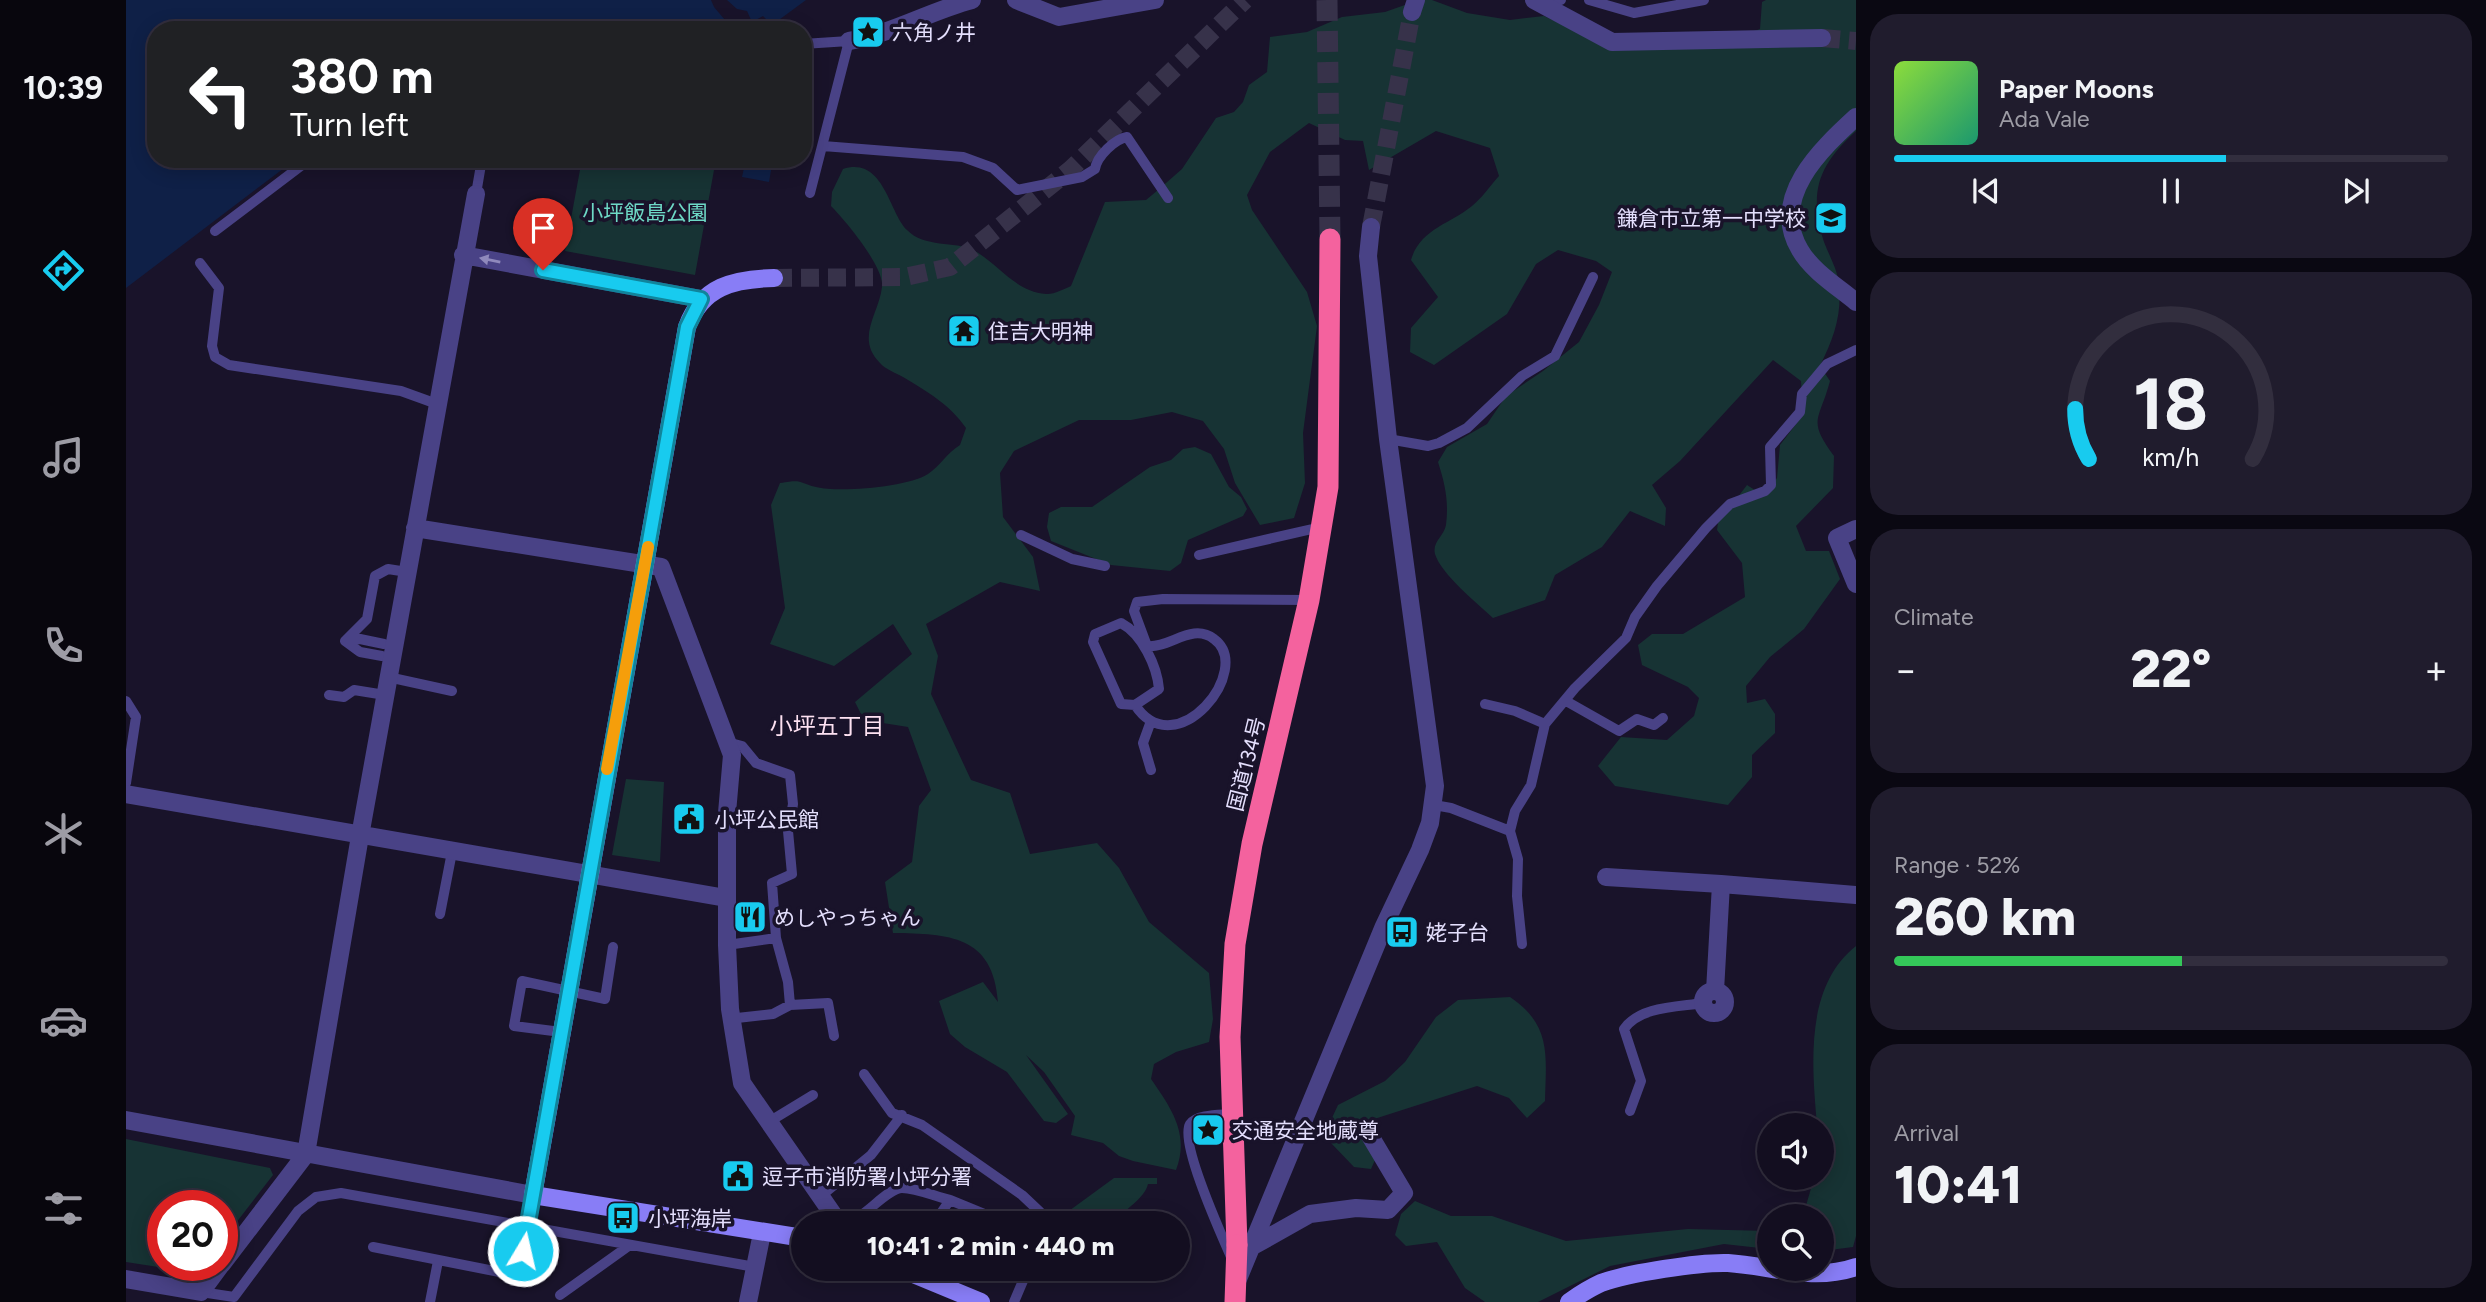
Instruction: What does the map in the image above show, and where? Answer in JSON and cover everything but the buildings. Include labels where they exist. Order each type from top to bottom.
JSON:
[{"type":"highway","name":"国道134号","points":[[1237,1302],[1245,1246],[1231,1114],[1232,979],[1240,904],[1309,600],[1328,487],[1330,239]]},
{"type":"street","points":[[849,41],[878,35],[924,15],[972,0]]},
{"type":"street","points":[[1016,0],[1059,17],[1155,0]]},
{"type":"street","points":[[1534,1],[1612,42],[1822,37]]},
{"type":"street","points":[[1856,117],[1810,162],[1793,198],[1791,231],[1801,253],[1856,302]]},
{"type":"street","points":[[238,1244],[306,1154],[388,677],[476,194]]},
{"type":"street","points":[[1237,1302],[1238,1277],[1245,1246],[1420,850],[1434,805],[1435,786],[1388,439],[1368,256],[1371,228]]},
{"type":"street","points":[[463,254],[701,299],[746,279],[774,278]]},
{"type":"street","points":[[533,1195],[687,327],[701,299]]},
{"type":"street","points":[[415,528],[661,567],[732,755],[726,898],[727,945],[730,1009],[742,1083],[767,1123],[831,1211]]},
{"type":"street","points":[[1856,529],[1837,538],[1856,584]]},
{"type":"street","points":[[126,794],[726,898]]},
{"type":"street","points":[[1606,877],[1856,895]]},
{"type":"street","points":[[1709,997],[1721,884]]},
{"type":"street","points":[[126,1120],[533,1195],[791,1237]]},
{"type":"street","points":[[1245,1246],[1310,1214],[1356,1208],[1388,1210],[1404,1193],[1366,1129]]},
{"type":"street","points":[[748,1302],[762,1233]]},
{"type":"street","points":[[1569,1302],[1601,1283],[1715,1264],[1792,1273],[1822,1273],[1856,1267]]},
{"type":"street","points":[[126,1279],[201,1292],[210,1281]]},
{"type":"street","points":[[931,1281],[981,1302]]},
{"type":"lane","points":[[1534,1],[1561,0]]},
{"type":"lane","points":[[1589,0],[1634,13],[1704,0]]},
{"type":"lane","points":[[810,193],[849,41],[812,43]]},
{"type":"lane","points":[[823,146],[963,157],[993,168],[1017,190],[1083,177],[1095,169],[1096,162],[1109,149],[1127,137],[1168,198]]},
{"type":"lane","points":[[215,232],[298,168]]},
{"type":"lane","points":[[476,194],[480,168]]},
{"type":"lane","points":[[200,263],[219,288],[212,346],[215,357],[229,365],[401,391],[437,404]]},
{"type":"lane","points":[[1388,439],[1428,446],[1467,428],[1513,383],[1555,356],[1593,277]]},
{"type":"lane","points":[[1522,944],[1517,896],[1518,859],[1510,831],[1515,811],[1531,785],[1545,724],[1575,688],[1626,638],[1635,617],[1706,528],[1730,505],[1765,491],[1771,485],[1770,447],[1800,412],[1802,394],[1827,364],[1856,350]]},
{"type":"lane","points":[[1199,555],[1322,526]]},
{"type":"lane","points":[[1021,535],[1072,559],[1105,566]]},
{"type":"lane","points":[[345,641],[367,619],[375,576],[388,569],[407,572]]},
{"type":"lane","points":[[1135,705],[1144,719],[1160,725],[1177,724],[1198,717],[1225,678],[1225,653],[1214,638],[1193,633],[1147,646],[1136,620],[1134,611],[1137,602],[1200,598],[1309,600]]},
{"type":"lane","points":[[1121,622],[1135,630],[1158,678],[1159,689],[1135,705],[1121,704],[1093,642],[1095,634],[1121,622]]},
{"type":"lane","points":[[345,641],[360,639],[384,644]]},
{"type":"lane","points":[[345,641],[360,652],[382,656]]},
{"type":"lane","points":[[388,677],[452,691]]},
{"type":"lane","points":[[329,695],[344,697],[354,690],[385,695]]},
{"type":"lane","points":[[126,701],[136,717],[126,783]]},
{"type":"lane","points":[[1566,701],[1619,731],[1637,719],[1654,724],[1663,718]]},
{"type":"lane","points":[[1485,704],[1515,710],[1545,724]]},
{"type":"lane","points":[[1151,721],[1143,743],[1151,770]]},
{"type":"lane","points":[[726,741],[743,746],[756,763],[790,775],[793,804],[788,831],[792,874],[772,883],[776,938],[788,982],[790,1005]]},
{"type":"lane","points":[[1434,805],[1451,808],[1510,831]]},
{"type":"lane","points":[[440,914],[452,852]]},
{"type":"lane","points":[[727,945],[776,938]]},
{"type":"lane","points":[[561,1032],[514,1026],[522,981],[605,999],[613,947]]},
{"type":"lane","points":[[1630,1111],[1642,1081],[1624,1029],[1626,1024],[1643,1014],[1709,997]]},
{"type":"lane","points":[[737,1018],[773,1014],[790,1005],[828,1003],[834,1036]]},
{"type":"lane","points":[[864,1074],[892,1113],[922,1125],[1022,1195],[1039,1211]]},
{"type":"lane","points":[[767,1123],[813,1095]]},
{"type":"lane","points":[[1231,1114],[1198,1118],[1190,1124],[1187,1135],[1194,1163],[1238,1277]]},
{"type":"lane","points":[[821,1195],[871,1156],[902,1115]]},
{"type":"lane","points":[[868,1211],[895,1189],[904,1188],[950,1200],[977,1211]]},
{"type":"lane","points":[[201,1292],[234,1297],[308,1201],[341,1193],[755,1267]]},
{"type":"lane","points":[[373,1247],[519,1276],[533,1195]]},
{"type":"lane","points":[[942,1211],[950,1200]]},
{"type":"lane","points":[[560,1295],[630,1245]]},
{"type":"lane","points":[[430,1302],[438,1261]]},
{"type":"lane","points":[[1014,1302],[1023,1281]]},
{"type":"green space","points":[[1419,0],[1432,0],[1467,13],[1510,20],[1544,16],[1586,36],[1731,39],[1760,29],[1762,2],[1766,0],[1856,0],[1856,131],[1843,143],[1825,168],[1817,193],[1819,224],[1839,283],[1836,326],[1820,366],[1830,381],[1818,420],[1820,434],[1834,456],[1833,488],[1796,526],[1806,551],[1829,551],[1840,579],[1804,629],[1770,657],[1746,686],[1747,703],[1765,699],[1775,714],[1775,733],[1752,755],[1752,777],[1728,805],[1615,786],[1598,766],[1621,737],[1667,740],[1694,716],[1699,698],[1688,687],[1642,665],[1638,645],[1652,634],[1683,634],[1745,597],[1742,563],[1717,530],[1718,523],[1747,485],[1764,496],[1777,478],[1780,445],[1803,415],[1801,381],[1773,360],[1680,461],[1652,485],[1666,508],[1665,526],[1630,511],[1602,547],[1555,575],[1545,600],[1493,618],[1452,579],[1435,554],[1435,546],[1445,529],[1447,516],[1446,493],[1438,462],[1447,447],[1487,424],[1506,396],[1579,342],[1599,305],[1612,272],[1596,261],[1558,250],[1536,264],[1507,314],[1434,365],[1410,352],[1411,328],[1438,297],[1411,260],[1415,250],[1428,234],[1472,206],[1499,176],[1490,148],[1436,131],[1369,170],[1363,141],[1345,140],[1309,123],[1270,152],[1247,195],[1252,210],[1307,292],[1317,326],[1303,433],[1305,483],[1294,518],[1260,525],[1235,483],[1224,449],[1203,421],[1172,412],[1131,420],[1079,420],[1014,451],[1000,473],[1003,517],[1033,557],[1040,591],[1000,582],[926,624],[938,656],[931,694],[971,780],[1010,793],[1030,854],[1097,843],[1119,868],[1149,922],[1209,973],[1213,1019],[1209,1042],[1176,1052],[1154,1064],[1151,1079],[1171,1111],[1180,1133],[1180,1157],[1176,1170],[1133,1161],[1119,1156],[1103,1143],[1071,1135],[1075,1116],[1044,1072],[1026,1055],[1068,1114],[1056,1123],[1044,1121],[1007,1072],[965,1047],[950,1034],[939,1001],[983,982],[998,1002],[994,980],[987,963],[977,951],[950,938],[893,933],[885,882],[912,862],[919,806],[931,790],[908,727],[864,720],[855,702],[912,654],[893,624],[834,666],[770,644],[785,608],[771,505],[780,483],[796,481],[827,489],[856,489],[918,479],[932,471],[960,445],[966,428],[938,399],[885,367],[873,354],[869,335],[880,297],[881,279],[863,245],[831,206],[832,192],[843,169],[857,167],[868,171],[877,178],[901,222],[914,236],[931,242],[966,247],[1025,288],[1046,294],[1055,293],[1071,286],[1105,202],[1146,200],[1182,169],[1216,118],[1234,112],[1243,102],[1249,85],[1267,72],[1270,37],[1307,32],[1342,17],[1385,12]]},
{"type":"green space","name":"小坪飯島公園","points":[[580,168],[714,168],[695,275],[565,251]]},
{"type":"green space","points":[[1195,447],[1211,454],[1229,487],[1241,497],[1247,509],[1243,516],[1188,540],[1181,563],[1170,571],[1111,565],[1051,541],[1047,527],[1049,513],[1061,507],[1092,507],[1150,467],[1171,460],[1183,449]]},
{"type":"green space","points":[[626,779],[664,782],[660,862],[612,855]]},
{"type":"green space","points":[[1856,946],[1856,1236],[1853,1247],[1834,1249],[1834,1204],[1806,1204],[1811,1190],[1834,1190],[1834,1113],[1816,1113],[1813,1053],[1819,1005],[1827,983],[1839,963]]},
{"type":"green space","points":[[1510,997],[1533,1019],[1544,1043],[1545,1101],[1527,1118],[1509,1098],[1477,1086],[1368,1121],[1358,1132],[1375,1160],[1371,1169],[1354,1167],[1331,1143],[1331,1120],[1338,1105],[1385,1081],[1405,1062],[1436,1017],[1458,1000]]},
{"type":"green space","points":[[126,1139],[270,1168],[273,1175],[238,1220],[238,1190],[147,1190],[147,1265],[126,1262]]},
{"type":"green space","points":[[1114,1178],[1157,1178],[1157,1184],[1148,1184],[1142,1195],[1126,1211],[1069,1211]]},
{"type":"green space","points":[[1415,1201],[1451,1216],[1492,1216],[1566,1241],[1688,1229],[1757,1231],[1757,1248],[1724,1244],[1610,1266],[1538,1302],[1485,1302],[1465,1288],[1437,1242],[1406,1246],[1395,1235],[1401,1214]]},
{"type":"water","points":[[126,0],[711,0],[725,20],[147,21],[147,168],[284,168],[126,288]]},
{"type":"water","points":[[727,0],[806,0],[777,21],[768,21],[763,16],[752,21],[747,11],[737,9]]},
{"type":"water","points":[[744,168],[771,168],[769,182],[742,177]]},
{"type":"tunnel","points":[[774,278],[905,277],[950,267],[1071,169],[1245,0]]},
{"type":"tunnel","points":[[1327,0],[1330,239]]},
{"type":"tunnel","points":[[1371,227],[1412,12]]},
{"type":"tunnel","points":[[1822,38],[1856,41]]},
{"type":"slow traffic","points":[[607,769],[648,547]]},
{"type":"place","name":"六角ノ井","points":[[868,32]]},
{"type":"place","name":"鎌倉市立第一中学校","points":[[1831,218]]},
{"type":"place","name":"住吉大明神","points":[[964,331]]},
{"type":"place","name":"小坪公民館","points":[[689,819]]},
{"type":"place","name":"めしやっちゃん","points":[[750,917]]},
{"type":"place","name":"姥子台","points":[[1402,932]]},
{"type":"place","name":"交通安全地蔵尊","points":[[1208,1130]]},
{"type":"place","name":"逗子市消防署小坪分署","points":[[738,1176]]},
{"type":"place","name":"小坪海岸","points":[[623,1218]]},
{"type":"district","name":"小坪五丁目","points":[[827,726]]},
{"type":"route","points":[[523,1251],[687,327],[701,299],[543,270]]}]
